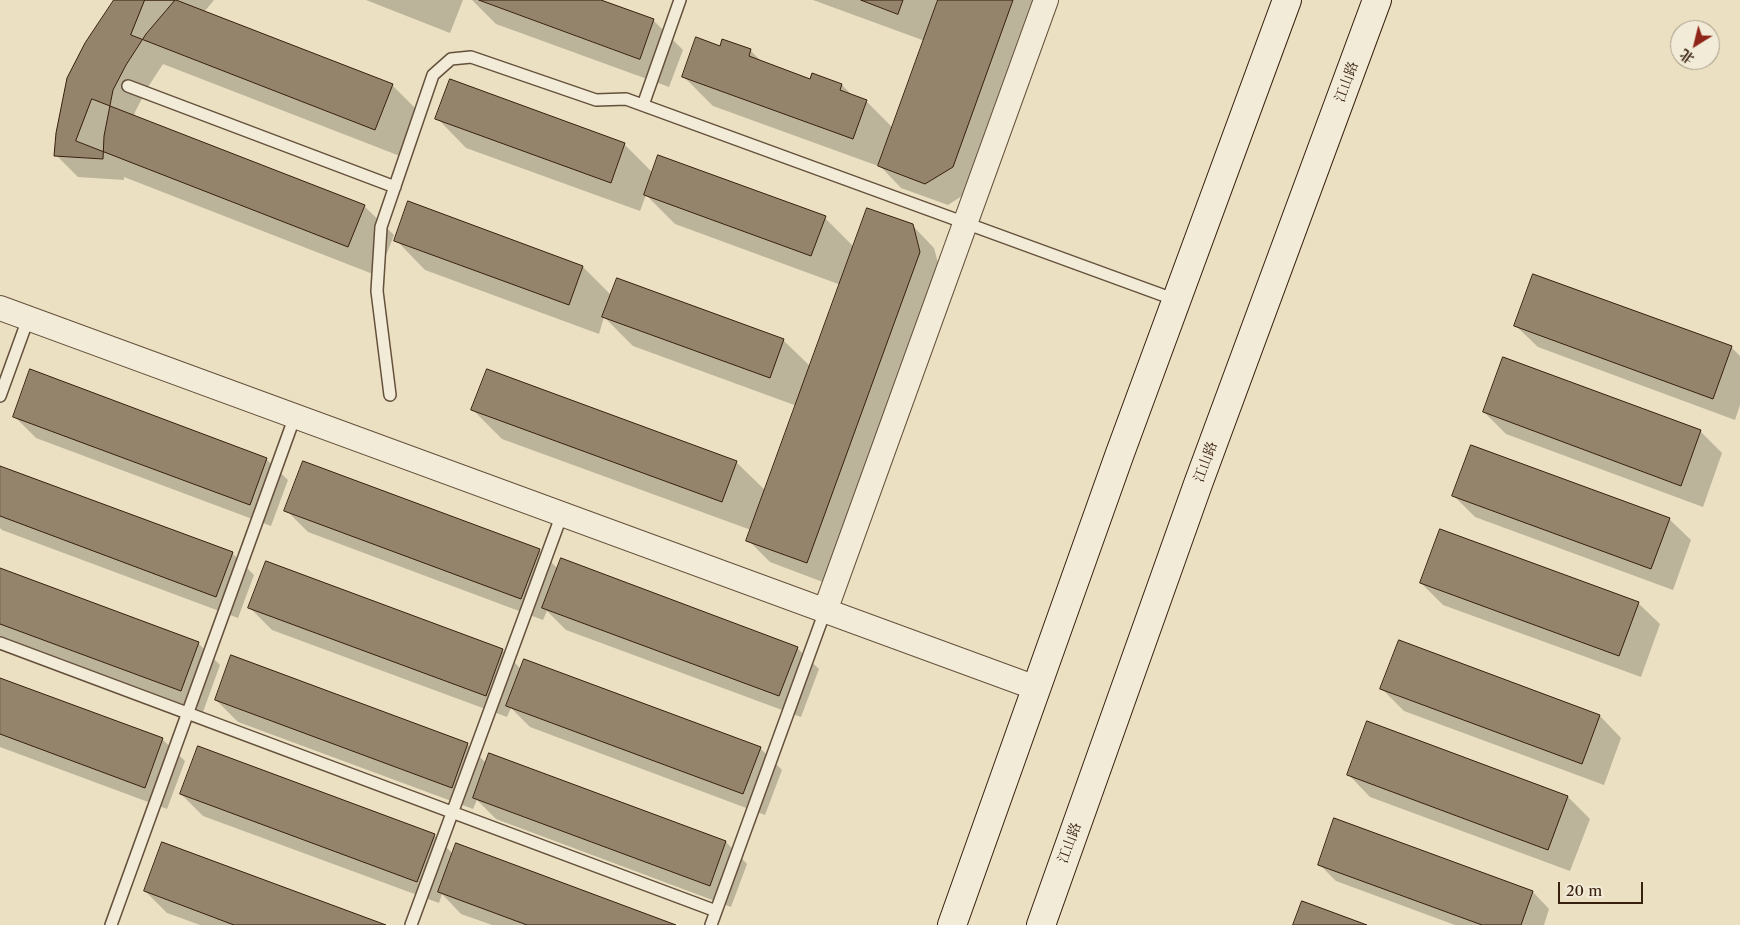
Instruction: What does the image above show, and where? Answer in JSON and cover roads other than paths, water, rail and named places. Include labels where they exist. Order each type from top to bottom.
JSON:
[{"type":"main road","points":[[952,925],[1176,300],[1287,0]]},
{"type":"main road","name":"江山路","points":[[1041,925],[1201,475],[1377,0]]},
{"type":"street","points":[[825,610],[1046,0]]},
{"type":"street","points":[[0,308],[1036,688]]},
{"type":"lane","points":[[643,105],[680,0]]},
{"type":"lane","points":[[390,395],[378,291],[381,227],[433,75],[451,59],[471,57],[596,100],[626,99],[1176,300]]},
{"type":"lane","points":[[128,86],[395,187]]},
{"type":"lane","points":[[0,396],[28,319]]},
{"type":"lane","points":[[111,925],[295,416]]},
{"type":"lane","points":[[411,925],[562,514]]},
{"type":"lane","points":[[711,925],[825,610]]},
{"type":"lane","points":[[0,643],[716,911]]}]
